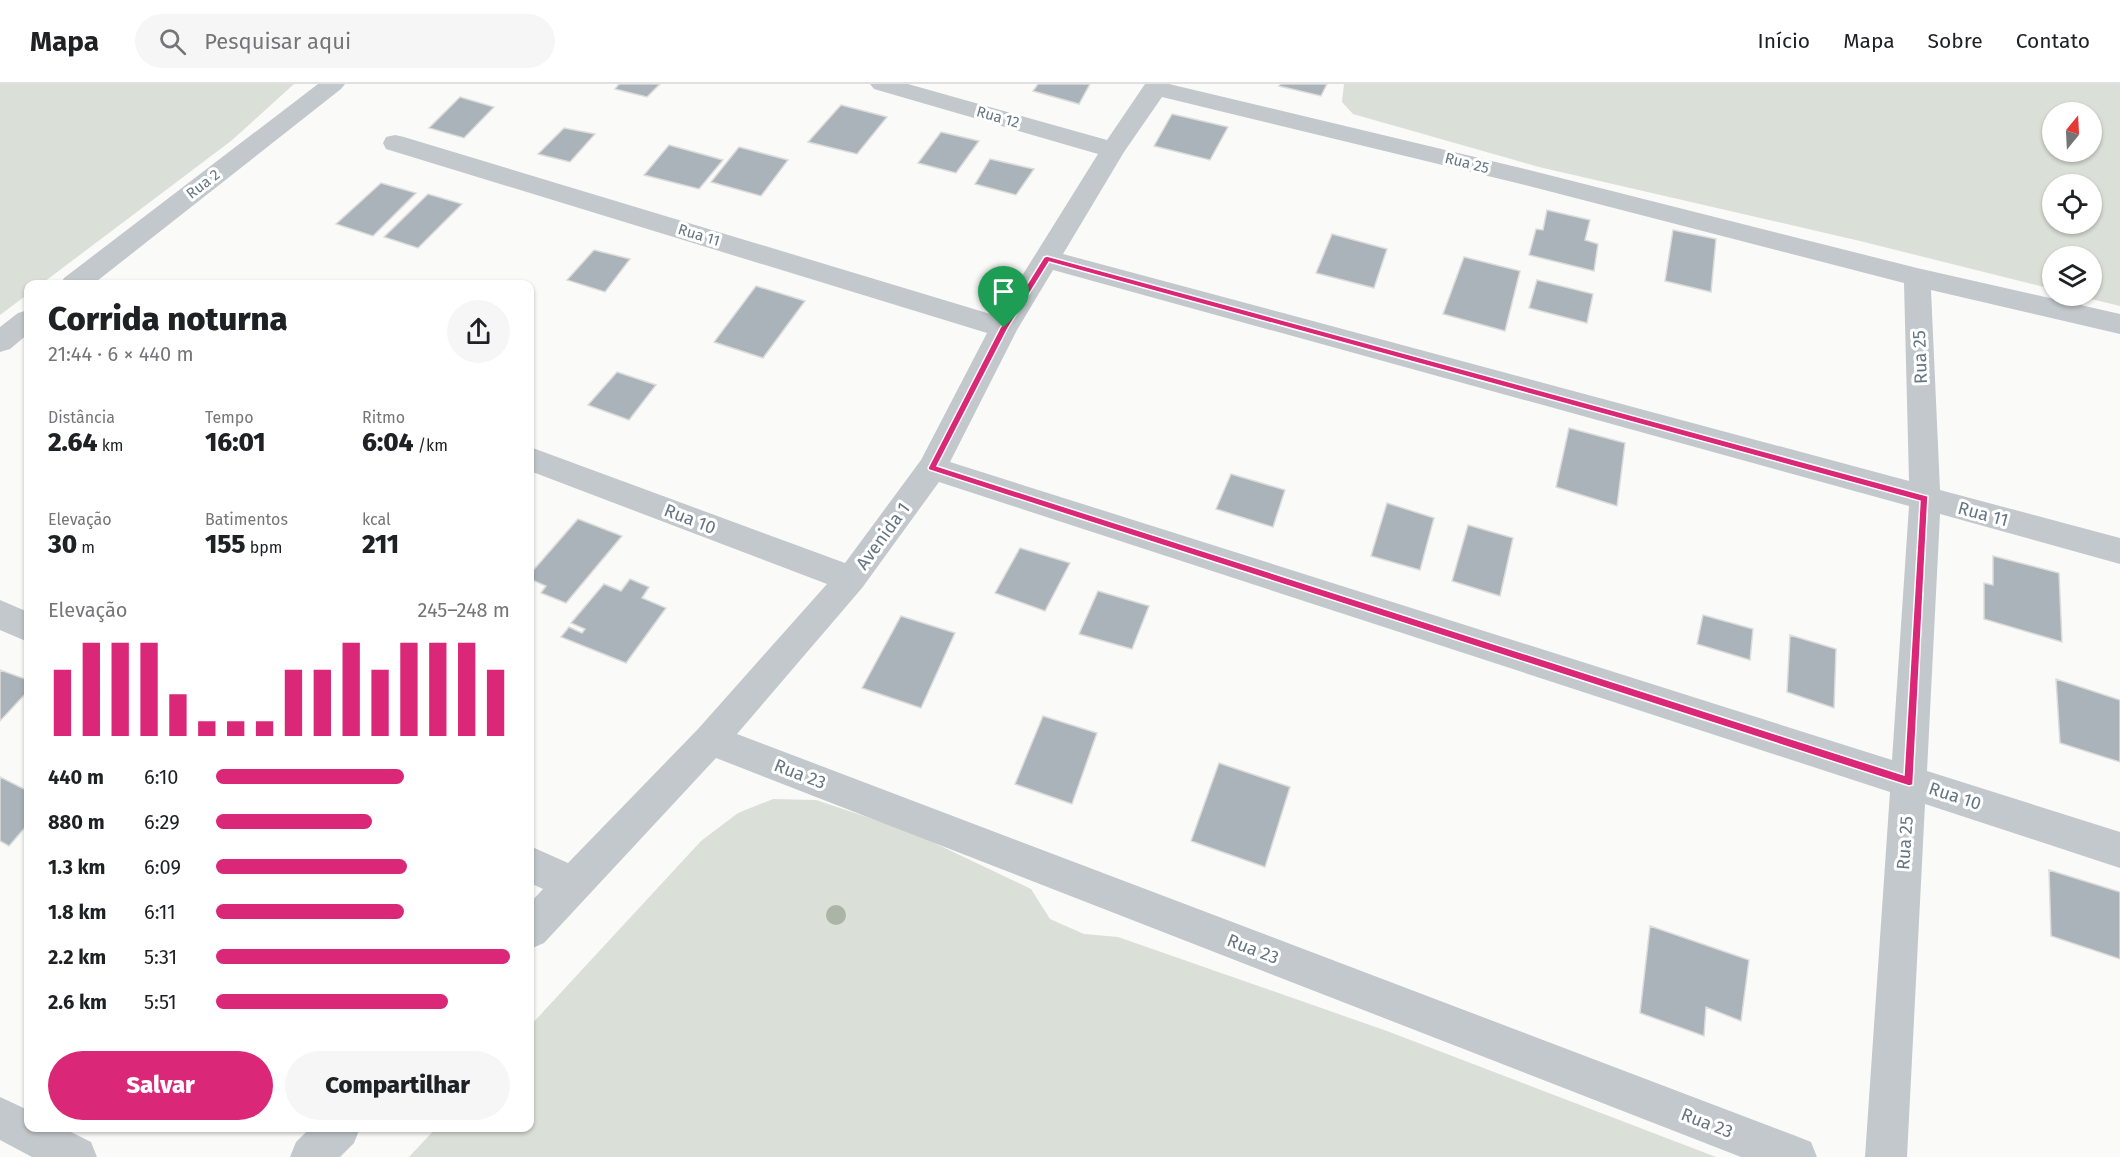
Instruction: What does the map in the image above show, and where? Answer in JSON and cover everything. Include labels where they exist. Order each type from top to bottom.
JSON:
[{"type":"street","name":"Rua 2","points":[[80,280],[333,84]]},
{"type":"street","name":"Rua 12","points":[[882,84],[1113,150]]},
{"type":"street","name":"Avenida 1","points":[[534,926],[711,740],[851,579],[932,468],[1004,328],[1113,150],[1156,86]]},
{"type":"street","name":"Rua 25","points":[[1156,86],[1917,277],[2120,324]]},
{"type":"street","name":"Rua 11","points":[[395,143],[1004,328]]},
{"type":"street","name":"Rua 11","points":[[1047,259],[2120,551]]},
{"type":"street","name":"Rua 25","points":[[1886,1157],[1925,498],[1917,277]]},
{"type":"street","points":[[0,342],[24,323]]},
{"type":"street","name":"Rua 10","points":[[534,460],[851,579]]},
{"type":"street","name":"Rua 10","points":[[932,468],[2120,850]]},
{"type":"street","points":[[0,614],[24,626]]},
{"type":"street","name":"Rua 23","points":[[711,740],[1796,1157]]},
{"type":"street","points":[[534,866],[573,884]]},
{"type":"street","points":[[0,1118],[24,1130]]},
{"type":"street","points":[[27,1132],[76,1157]]},
{"type":"street","points":[[311,1157],[335,1132]]},
{"type":"shaded area","points":[[0,84],[294,84],[231,141],[47,280],[24,280],[24,297],[0,315]]},
{"type":"shaded area","points":[[1344,84],[2120,84],[2120,306],[2102,302],[2102,246],[2042,246],[2042,286],[1860,241],[1539,167],[1353,114],[1342,102]]},
{"type":"shaded area","points":[[773,799],[816,800],[909,831],[1031,889],[1050,919],[1084,934],[1118,937],[1387,1031],[1716,1157],[409,1157],[432,1132],[534,1132],[534,1022],[701,841],[738,813]]},
{"type":"building","points":[[619,84],[660,84],[647,97],[615,89]]},
{"type":"building","points":[[1038,84],[1090,84],[1079,104],[1033,91]]},
{"type":"building","points":[[1281,84],[1327,84],[1321,96],[1279,86]]},
{"type":"building","points":[[460,97],[494,107],[464,138],[429,128]]},
{"type":"building","points":[[841,105],[887,117],[857,154],[808,142]]},
{"type":"building","points":[[1172,114],[1228,127],[1210,160],[1154,146]]},
{"type":"building","points":[[564,128],[595,134],[570,162],[538,154]]},
{"type":"building","points":[[941,132],[979,141],[956,173],[918,163]]},
{"type":"building","points":[[669,145],[723,160],[699,189],[644,175]]},
{"type":"building","points":[[739,147],[788,160],[761,196],[711,182]]},
{"type":"building","points":[[990,159],[1034,169],[1016,195],[975,184]]},
{"type":"building","points":[[381,183],[416,193],[373,236],[336,224]]},
{"type":"building","points":[[428,194],[462,204],[418,248],[384,237]]},
{"type":"building","points":[[1547,210],[1590,220],[1585,240],[1598,244],[1594,271],[1529,255],[1536,229],[1543,230]]},
{"type":"building","points":[[1673,230],[1716,239],[1711,292],[1665,281]]},
{"type":"building","points":[[1332,234],[1387,249],[1374,288],[1316,273]]},
{"type":"building","points":[[594,250],[630,259],[605,292],[567,280]]},
{"type":"building","points":[[1464,257],[1520,271],[1505,331],[1443,314]]},
{"type":"building","points":[[1537,280],[1593,294],[1587,323],[1529,308]]},
{"type":"building","points":[[756,286],[805,301],[763,358],[714,342]]},
{"type":"building","points":[[617,372],[656,385],[629,420],[588,405]]},
{"type":"building","points":[[1569,428],[1625,443],[1617,506],[1556,487]]},
{"type":"building","points":[[1231,474],[1285,490],[1273,527],[1216,509]]},
{"type":"building","points":[[1387,503],[1434,518],[1420,570],[1371,556]]},
{"type":"building","points":[[578,519],[622,536],[566,603],[541,593],[546,586],[534,581],[534,569]]},
{"type":"building","points":[[1468,525],[1513,538],[1500,596],[1452,581]]},
{"type":"building","points":[[1020,548],[1070,563],[1045,611],[995,593]]},
{"type":"building","points":[[1993,556],[2059,573],[2062,642],[1984,619],[1984,583],[1993,585]]},
{"type":"building","points":[[630,579],[649,587],[642,598],[666,608],[626,663],[561,637],[569,627],[582,633],[585,629],[571,623],[604,584],[621,591]]},
{"type":"building","points":[[1098,591],[1149,606],[1132,649],[1079,634]]},
{"type":"building","points":[[1703,615],[1753,629],[1750,660],[1697,644]]},
{"type":"building","points":[[901,616],[955,633],[921,708],[862,688]]},
{"type":"building","points":[[1790,635],[1836,649],[1834,708],[1787,692]]},
{"type":"building","points":[[0,670],[24,679],[24,695],[0,721]]},
{"type":"building","points":[[2056,679],[2120,700],[2120,762],[2060,743]]},
{"type":"building","points":[[1043,716],[1097,733],[1072,804],[1015,784]]},
{"type":"building","points":[[1219,763],[1290,787],[1265,867],[1191,841]]},
{"type":"building","points":[[0,777],[24,789],[24,829],[9,846],[0,841]]},
{"type":"building","points":[[2049,870],[2120,892],[2120,959],[2051,936]]},
{"type":"building","points":[[1650,926],[1749,960],[1741,1021],[1706,1007],[1704,1036],[1640,1013]]},
{"type":"route","points":[[1047,259],[1925,498],[1909,781],[932,468],[1004,328],[1047,259]]}]
